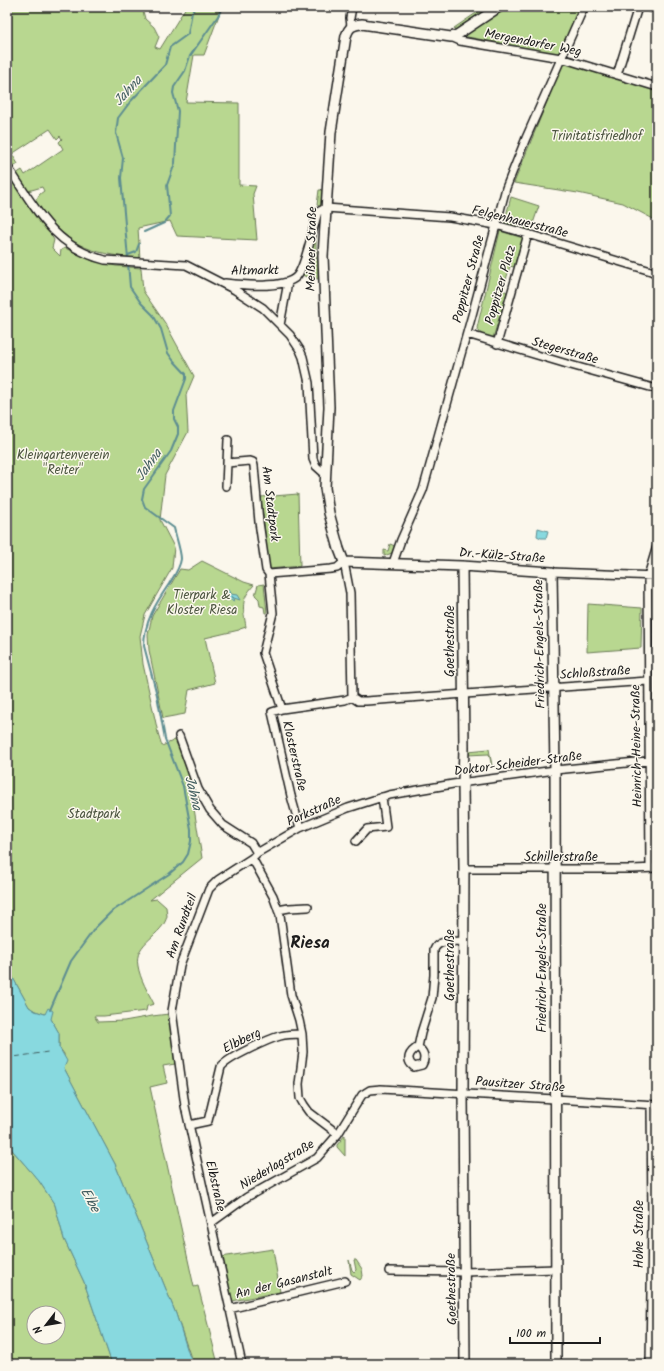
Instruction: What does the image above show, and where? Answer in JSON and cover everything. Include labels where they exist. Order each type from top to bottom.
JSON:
[{"type":"main road","points":[[351,26],[362,24],[451,37],[457,35],[499,7]]},
{"type":"main road","name":"Meißner Straße","points":[[344,562],[329,514],[325,488],[329,426],[323,256],[333,117],[346,36],[348,29],[351,26]]},
{"type":"main road","name":"Dr.-Külz-Straße","points":[[344,562],[462,566],[552,572]]},
{"type":"main road","name":"Goethestraße","points":[[462,566],[464,748],[463,1093],[465,1364]]},
{"type":"main road","name":"Friedrich-Engels-Straße","points":[[552,572],[555,770],[556,1364]]},
{"type":"street","points":[[351,26],[350,18],[352,7]]},
{"type":"street","name":"Poppitzer Straße","points":[[393,563],[401,540],[423,490],[506,188],[526,138],[584,7]]},
{"type":"street","points":[[617,75],[638,7]]},
{"type":"street","points":[[648,7],[657,9]]},
{"type":"street","name":"Mergendorfer Weg","points":[[451,37],[460,41],[561,58],[657,87]]},
{"type":"street","points":[[7,166],[48,224],[59,236],[75,248],[95,257],[114,261],[186,265],[222,283],[263,308],[280,325],[300,350],[306,365],[309,383],[313,458],[316,466],[326,475]]},
{"type":"street","points":[[290,282],[298,276],[302,266],[318,212],[326,208]]},
{"type":"street","name":"Felgenhauerstraße","points":[[326,208],[450,217],[496,225],[650,270],[657,274]]},
{"type":"street","name":"Poppitzer Platz","points":[[496,344],[528,234]]},
{"type":"street","name":"Altmarkt","points":[[222,283],[265,285],[290,282],[280,325]]},
{"type":"street","name":"Stegerstraße","points":[[467,334],[496,344],[657,389]]},
{"type":"street","points":[[226,486],[228,440]]},
{"type":"street","name":"Am Stadtpark","points":[[227,463],[253,462],[266,570],[269,574]]},
{"type":"street","name":"Heinrich-Heine-Straße","points":[[654,868],[653,760],[648,681],[648,576],[657,546]]},
{"type":"street","points":[[282,709],[263,653],[273,613],[269,574],[331,569],[336,568],[344,562],[350,594],[352,698]]},
{"type":"street","name":"Dr.-Külz-Straße","points":[[552,572],[657,576]]},
{"type":"street","name":"Schloßstraße","points":[[272,712],[282,709],[352,698],[358,701],[366,701],[648,681]]},
{"type":"street","name":"Klosterstraße","points":[[272,712],[291,796],[300,828]]},
{"type":"street","points":[[179,736],[198,789],[206,804],[219,821],[227,828],[251,843],[278,910],[291,995],[302,1034],[303,1052],[299,1084],[300,1098],[309,1112],[338,1134]]},
{"type":"street","name":"Doktor-Scheider-Straße","points":[[382,797],[416,790],[555,770],[653,760]]},
{"type":"street","points":[[356,841],[367,829],[386,827],[382,797]]},
{"type":"street","name":"Parkstraße","points":[[255,855],[300,828],[348,808],[382,797]]},
{"type":"street","name":"Am Rundteil","points":[[172,1011],[180,965],[209,889],[218,880],[255,855]]},
{"type":"street","name":"Schillerstraße","points":[[464,868],[654,868]]},
{"type":"street","points":[[278,910],[308,907]]},
{"type":"street","points":[[418,1047],[432,998],[435,947],[438,943],[464,941]]},
{"type":"street","name":"Elbstraße","points":[[172,1011],[189,1125],[242,1364]]},
{"type":"street","name":"Elbberg","points":[[189,1125],[208,1121],[221,1067],[224,1063],[247,1050],[279,1036],[302,1034]]},
{"type":"street","name":"Pausitzer Straße","points":[[381,1089],[654,1105]]},
{"type":"street","name":"Niederlagstraße","points":[[211,1223],[247,1196],[317,1158],[338,1134],[362,1095],[370,1090],[381,1089]]},
{"type":"street","name":"Hohe Straße","points":[[650,1364],[654,1269],[654,1105]]},
{"type":"street","points":[[389,1271],[464,1272],[556,1269]]},
{"type":"street","name":"An der Gasanstalt","points":[[229,1309],[345,1281]]},
{"type":"green space","points":[[7,7],[142,7],[145,19],[154,27],[159,37],[155,47],[160,49],[186,7],[222,7],[204,55],[194,55],[186,102],[239,103],[239,185],[256,186],[253,194],[257,240],[177,236],[170,221],[138,228],[140,259],[92,250],[69,238],[58,228],[35,201],[44,191],[42,187],[28,191],[16,174],[22,170],[25,175],[63,149],[59,142],[62,139],[60,136],[57,139],[50,129],[12,154],[18,164],[12,168],[7,160]]},
{"type":"green space","points":[[485,7],[494,7],[456,31],[454,28]]},
{"type":"green space","points":[[506,7],[580,7],[559,54],[462,36]]},
{"type":"green space","name":"Trinitatisfriedhof","points":[[563,62],[657,90],[657,221],[623,203],[578,193],[514,183]]},
{"type":"green space","points":[[7,174],[51,235],[54,240],[52,248],[60,256],[61,250],[65,248],[93,261],[116,266],[141,268],[143,291],[165,323],[194,376],[186,395],[188,432],[165,475],[160,520],[174,547],[172,568],[145,615],[140,636],[143,664],[162,746],[175,740],[187,765],[202,858],[150,900],[157,899],[166,907],[167,915],[160,929],[144,945],[138,958],[140,976],[154,1004],[147,1006],[146,1011],[94,1016],[98,1022],[124,1021],[169,1014],[175,1064],[163,1066],[167,1083],[150,1087],[194,1287],[198,1286],[218,1364],[193,1364],[176,1314],[115,1164],[64,1068],[64,1054],[59,1047],[59,1033],[51,1019],[45,1014],[35,1011],[29,1007],[7,967]]},
{"type":"green space","points":[[319,190],[323,190],[324,204],[321,207],[317,205]]},
{"type":"green space","points":[[511,197],[539,206],[530,232],[504,223]]},
{"type":"green space","points":[[316,229],[318,279],[304,276],[303,274]]},
{"type":"green space","points":[[500,231],[523,238],[514,267],[510,266],[503,290],[507,292],[493,338],[481,334],[477,328]]},
{"type":"green space","points":[[298,494],[300,566],[269,569],[261,497]]},
{"type":"green space","points":[[390,544],[395,546],[392,553],[384,556],[384,550],[388,551]]},
{"type":"green space","name":"Tierpark & Kloster Riesa","points":[[202,561],[244,582],[254,585],[246,595],[244,604],[246,627],[205,638],[215,683],[189,690],[185,714],[163,718],[149,650],[148,635],[152,616],[180,569],[188,570]]},
{"type":"green space","points":[[264,584],[267,613],[265,613],[264,607],[260,606],[259,599],[255,595],[258,585]]},
{"type":"green space","points":[[588,604],[642,608],[641,648],[587,652]]},
{"type":"green space","points":[[489,749],[492,766],[489,754],[467,755],[468,751]]},
{"type":"green space","points":[[345,1135],[345,1156],[337,1145]]},
{"type":"green space","points":[[7,1144],[39,1181],[55,1205],[64,1239],[84,1282],[112,1364],[7,1364]]},
{"type":"green space","points":[[273,1249],[280,1292],[232,1301],[221,1257]]},
{"type":"green space","points":[[349,1260],[354,1272],[356,1270],[354,1260],[356,1260],[362,1269],[363,1276],[360,1280],[351,1274]]},
{"type":"water","points":[[538,528],[548,531],[546,538],[537,536]]},
{"type":"water","points":[[228,590],[231,594],[237,595],[240,600],[232,596],[234,601],[230,599],[225,600]]},
{"type":"water","name":"Elbe","points":[[7,967],[29,1007],[35,1011],[45,1014],[48,1008],[53,1011],[51,1019],[59,1033],[59,1047],[67,1061],[64,1068],[115,1164],[176,1314],[193,1364],[112,1364],[84,1282],[64,1239],[55,1205],[39,1181],[7,1144]]},
{"type":"waterway","name":"Jahna","points":[[128,259],[121,178],[123,158],[116,133],[118,118],[130,102],[165,65],[170,47],[188,34],[192,12],[196,7]]},
{"type":"waterway","points":[[144,232],[164,223],[170,216],[167,185],[175,163],[178,111],[173,93],[174,87],[185,71],[190,56],[218,16],[222,7]]},
{"type":"waterway","points":[[128,255],[136,252],[139,244]]},
{"type":"waterway","name":"Jahna","points":[[50,1010],[71,961],[95,928],[111,912],[169,874],[183,862],[188,854],[191,841],[191,829],[183,786],[165,739],[157,695],[144,646],[148,621],[176,572],[181,556],[174,528],[145,507],[142,499],[144,489],[171,451],[178,434],[178,427],[174,419],[174,411],[186,379],[186,374],[168,353],[161,329],[153,315],[141,303],[130,287],[128,263]]},
{"type":"ferry route","points":[[7,1058],[48,1052]]},
{"type":"district","name":"Riesa","points":[[310,943]]},
{"type":"park label","name":"Kleingartenverein \"Reiter\"","points":[[63,462]]},
{"type":"park label","name":"Stadtpark","points":[[94,814]]}]
